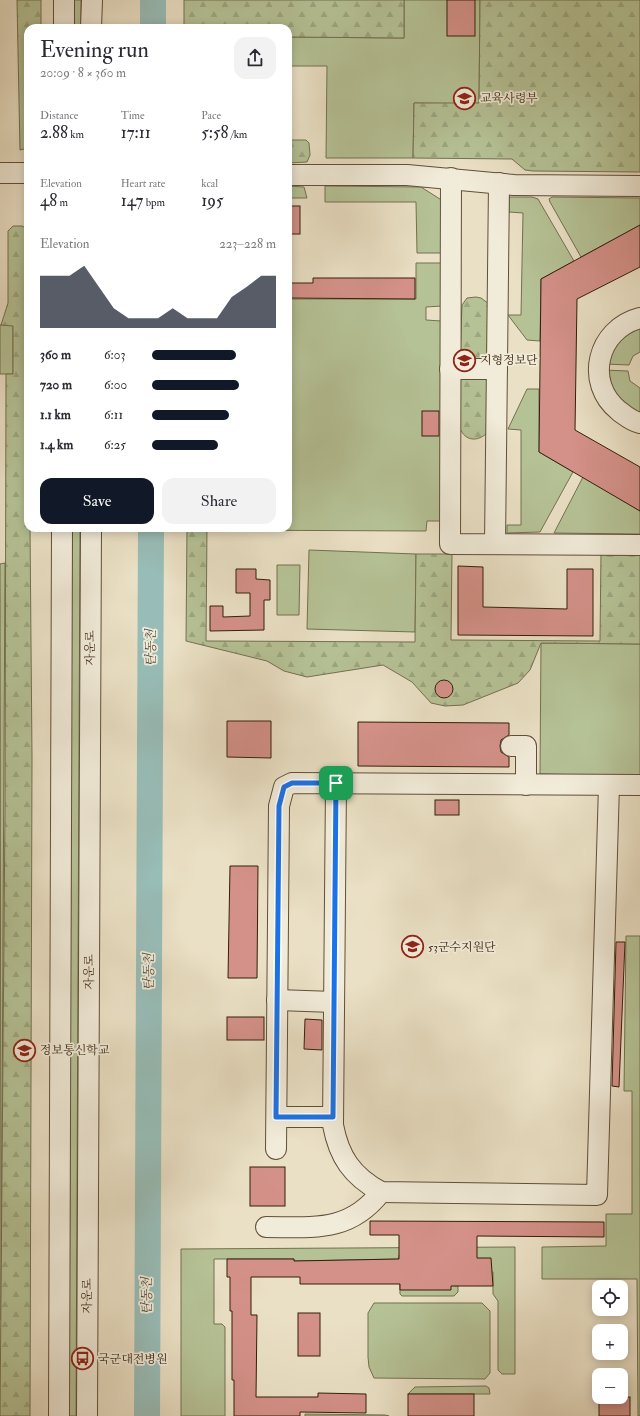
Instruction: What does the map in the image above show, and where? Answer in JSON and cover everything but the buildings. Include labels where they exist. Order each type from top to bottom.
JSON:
[{"type":"street","points":[[64,0],[64,24]]},
{"type":"street","points":[[92,0],[92,24]]},
{"type":"street","points":[[0,173],[24,173]]},
{"type":"street","points":[[292,175],[407,176],[451,178],[514,185],[640,186]]},
{"type":"street","points":[[451,178],[450,544],[640,545]]},
{"type":"street","points":[[495,544],[499,183]]},
{"type":"street","points":[[640,318],[629,321],[610,336],[603,346],[598,366],[598,379],[607,399],[626,417],[640,423]]},
{"type":"street","points":[[450,369],[497,369]]},
{"type":"street","points":[[59,1416],[62,532]]},
{"type":"street","name":"자운로","points":[[87,1416],[91,532]]},
{"type":"street","points":[[511,746],[526,746],[526,784]]},
{"type":"street","points":[[276,1149],[280,795],[284,787],[292,783],[640,785]]},
{"type":"street","points":[[336,783],[333,1117],[335,1137],[345,1161],[366,1184],[381,1192],[597,1195],[609,785]]},
{"type":"street","points":[[277,1000],[334,1002]]},
{"type":"street","points":[[276,1117],[333,1117]]},
{"type":"street","points":[[266,1227],[325,1226],[340,1223],[365,1210],[381,1192]]},
{"type":"green space","points":[[17,0],[41,0],[41,24],[24,24],[24,149],[20,150]]},
{"type":"green space","points":[[74,0],[81,0],[81,24],[74,24]]},
{"type":"green space","points":[[184,0],[404,0],[404,38],[292,37],[292,24],[184,24]]},
{"type":"green space","points":[[404,0],[480,0],[479,104],[414,103],[413,158],[326,158],[327,66],[292,66],[292,37],[404,38]]},
{"type":"green space","points":[[480,0],[640,0],[640,172],[533,171],[525,170],[512,159],[413,158],[414,103],[479,103]]},
{"type":"green space","points":[[292,140],[306,140],[309,143],[310,155],[307,162],[292,163]]},
{"type":"green space","points":[[292,186],[304,187],[307,198],[292,198]]},
{"type":"green space","points":[[325,186],[421,187],[443,201],[443,253],[417,253],[416,202],[325,202]]},
{"type":"green space","points":[[509,197],[532,197],[538,199],[574,261],[541,279],[540,341],[527,340],[508,315],[521,315],[523,213],[509,212]]},
{"type":"green space","points":[[552,197],[640,198],[640,225],[581,257],[550,202],[549,199]]},
{"type":"green space","points":[[13,226],[24,227],[24,532],[30,532],[32,757],[30,1416],[0,1416],[5,809],[6,374],[13,374],[13,326],[1,325],[8,303],[8,231]]},
{"type":"green space","points":[[416,263],[440,263],[443,265],[442,306],[426,307],[426,320],[441,321],[441,521],[427,521],[426,531],[292,530],[292,299],[416,299]]},
{"type":"green space","points":[[467,298],[481,298],[489,304],[491,359],[460,359],[462,305]]},
{"type":"green space","points":[[0,325],[13,325],[13,374],[0,374]]},
{"type":"green space","points":[[640,325],[640,352],[633,356],[629,365],[604,364],[613,343]]},
{"type":"green space","points":[[604,370],[628,371],[630,381],[640,388],[640,415],[618,402]]},
{"type":"green space","points":[[460,378],[491,378],[488,432],[481,438],[469,438],[462,433],[460,428]]},
{"type":"green space","points":[[527,389],[539,389],[539,452],[573,472],[540,532],[507,533],[507,525],[521,525],[521,430],[508,429]]},
{"type":"green space","points":[[583,477],[640,511],[640,534],[554,533]]},
{"type":"green space","points":[[72,532],[80,532],[76,1416],[69,1416]]},
{"type":"green space","points":[[187,532],[207,532],[206,641],[415,642],[416,554],[452,554],[451,640],[600,641],[601,551],[640,551],[640,644],[541,643],[530,670],[518,683],[463,705],[445,706],[431,703],[412,682],[383,665],[307,677],[284,671],[267,661],[186,641]]},
{"type":"green space","points":[[309,550],[416,554],[415,632],[307,629]]},
{"type":"green space","points":[[5,563],[1,1320],[0,564]]},
{"type":"green space","points":[[277,565],[300,565],[299,615],[277,615]]},
{"type":"green space","points":[[541,643],[640,644],[640,776],[540,774]]},
{"type":"green space","points":[[626,936],[640,936],[640,1416],[638,1416],[637,1279],[542,1279],[542,1247],[606,1246],[606,1214],[632,1214],[632,1091],[624,1091]]},
{"type":"green space","points":[[515,1247],[515,1374],[502,1374],[498,1370],[498,1301],[493,1294],[493,1272],[456,1272],[455,1286],[458,1286],[458,1292],[454,1296],[402,1296],[400,1294],[399,1255],[399,1259],[294,1261],[294,1259],[214,1259],[214,1324],[222,1324],[225,1327],[225,1416],[181,1416],[181,1249]]},
{"type":"green space","points":[[374,1303],[482,1303],[490,1311],[490,1373],[485,1379],[374,1378],[369,1367],[368,1357],[368,1313]]},
{"type":"green space","points":[[486,1386],[489,1388],[490,1394],[408,1394],[415,1387]]},
{"type":"green space","points":[[305,1414],[385,1415],[389,1416],[305,1416]]},
{"type":"waterway","name":"탄동천","points":[[153,0],[153,24]]},
{"type":"waterway","name":"탄동천","points":[[147,1416],[151,532]]},
{"type":"place","name":"교육사령부","points":[[464,98]]},
{"type":"place","name":"지형정보단","points":[[464,360]]},
{"type":"place","name":"53군수지원단","points":[[412,947]]},
{"type":"place","name":"정보통신학교","points":[[25,1050]]},
{"type":"place","name":"국군대전병원","points":[[82,1359]]},
{"type":"route","points":[[292,783],[336,783],[333,1117],[276,1117],[280,795],[284,787],[292,783]]}]
